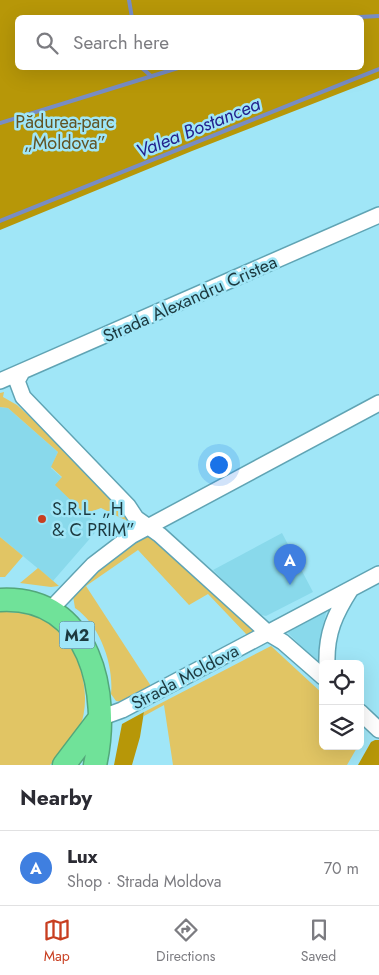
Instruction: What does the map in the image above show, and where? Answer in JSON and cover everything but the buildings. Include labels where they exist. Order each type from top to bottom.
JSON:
[{"type":"highway","name":"M2","points":[[0,600],[33,604],[49,611],[71,628],[82,641],[91,661],[99,688],[100,718],[95,765]]},
{"type":"highway","points":[[64,765],[100,718]]},
{"type":"street","name":"Strada Alexandru Cristea","points":[[0,382],[379,215]]},
{"type":"street","points":[[22,372],[17,381],[23,397],[128,506],[136,518],[160,534],[268,633],[283,642],[319,674]]},
{"type":"street","points":[[49,611],[111,549],[147,526],[379,403]]},
{"type":"street","name":"Strada Moldova","points":[[100,718],[122,710],[379,574]]},
{"type":"street","name":"Strada Moldova","points":[[327,660],[329,630],[335,614],[352,588]]},
{"type":"street","points":[[364,716],[379,730]]},
{"type":"shaded area","points":[[4,392],[3,397],[17,405],[94,476],[127,513],[127,521],[101,508],[85,514],[55,485],[62,477],[51,467],[58,452],[8,408],[0,407],[0,393]]},
{"type":"shaded area","name":"S.R.L. „H & C PRIM”","points":[[0,407],[8,408],[58,452],[51,468],[79,493],[72,501],[100,527],[53,581],[0,537]]},
{"type":"shaded area","points":[[282,533],[313,592],[266,616],[257,614],[213,570]]},
{"type":"shaded area","points":[[149,535],[259,630],[248,636],[208,594],[189,605],[138,550],[86,586],[151,686],[121,702],[116,701],[111,694],[110,671],[104,646],[92,625],[75,608],[73,596],[89,578],[117,553]]},
{"type":"shaded area","points":[[0,537],[23,556],[5,577],[0,577]]},
{"type":"shaded area","points":[[38,568],[59,586],[51,587],[20,583]]},
{"type":"shaded area","points":[[327,610],[322,628],[319,664],[287,632]]},
{"type":"shaded area","points":[[0,612],[31,615],[41,619],[65,639],[74,652],[80,667],[85,699],[79,730],[70,744],[50,765],[0,765]]},
{"type":"shaded area","points":[[271,646],[319,690],[319,750],[356,750],[347,765],[173,765],[164,705],[144,716],[144,712]]},
{"type":"green space","name":"Pădurea-parc „Moldova”","points":[[0,0],[379,0],[379,78],[192,151],[0,230]]},
{"type":"green space","points":[[144,712],[140,737],[132,765],[114,765],[122,724]]},
{"type":"green space","points":[[379,740],[379,765],[358,765],[371,742]]},
{"type":"waterway","points":[[129,0],[132,15]]},
{"type":"waterway","points":[[364,17],[379,16]]},
{"type":"waterway","name":"Valea Bostancea","points":[[0,221],[379,69]]},
{"type":"waterway","points":[[144,70],[151,76]]},
{"type":"waterway","points":[[0,123],[172,70]]},
{"type":"place","name":"S.R.L. „H & C PRIM”","points":[[42,519]]},
{"type":"place","name":"Lux","points":[[290,585]]}]
